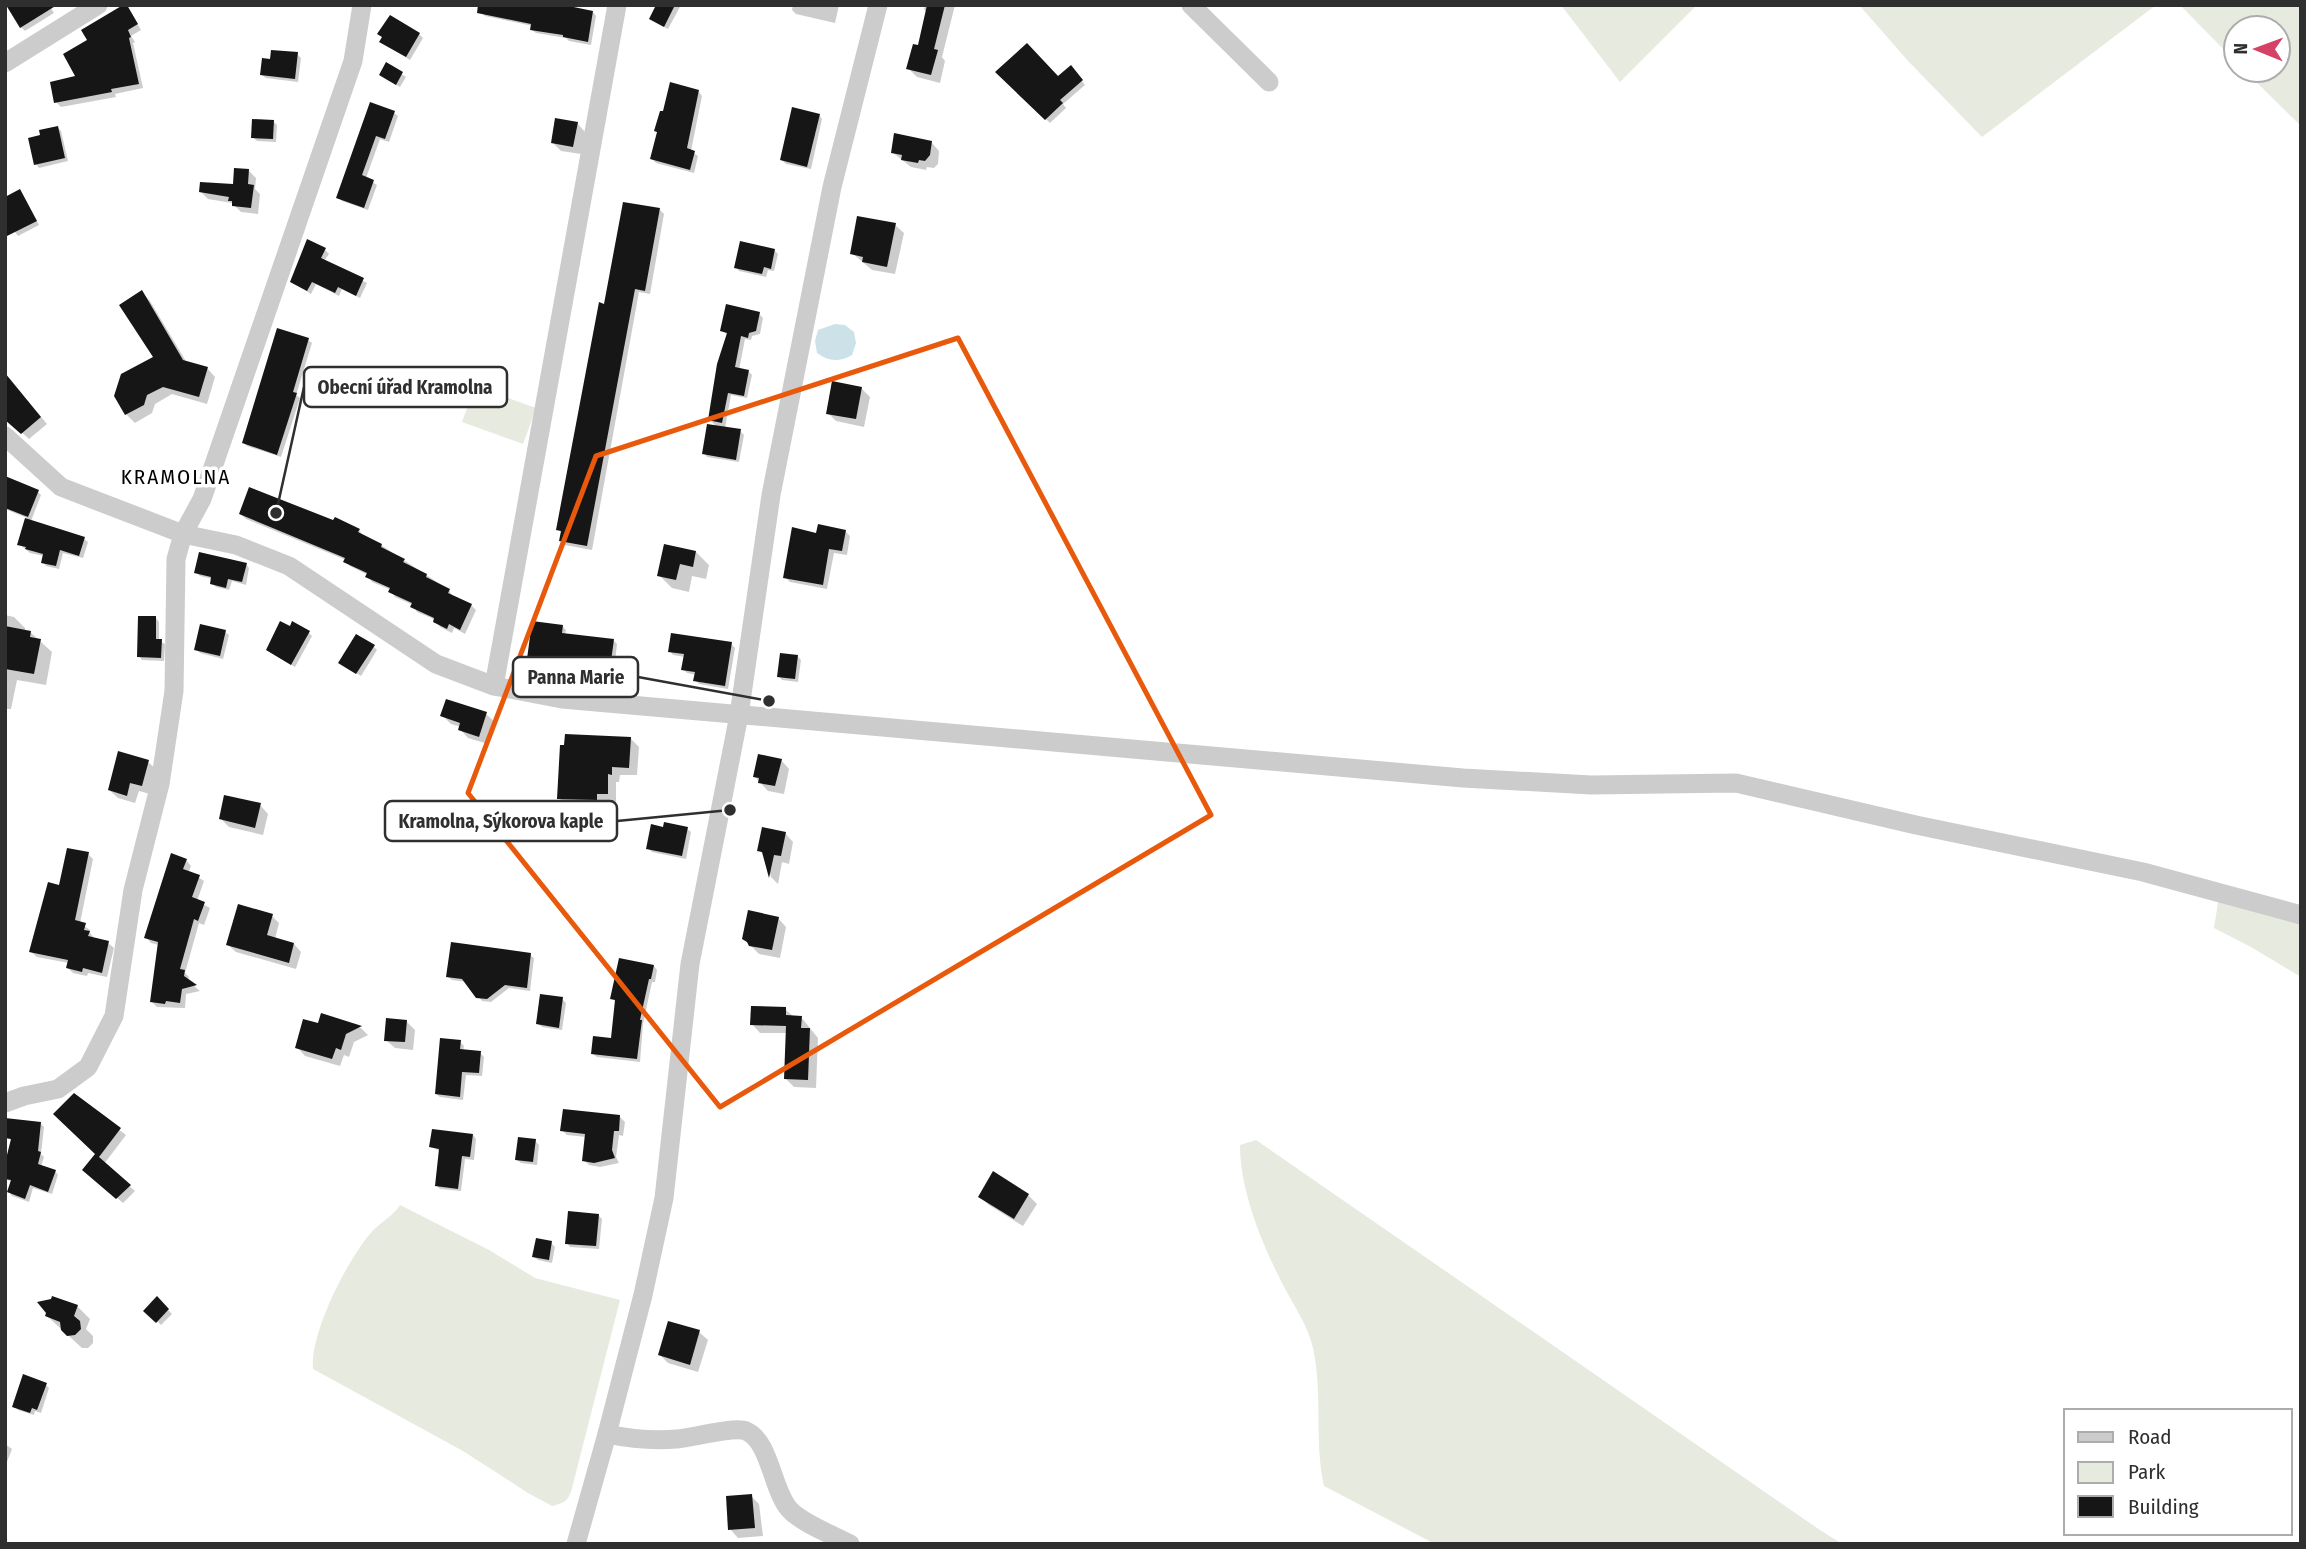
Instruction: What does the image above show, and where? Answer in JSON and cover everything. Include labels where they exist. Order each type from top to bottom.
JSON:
[{"type":"street","points":[[5,63],[98,5]]},
{"type":"street","points":[[5,1103],[58,1089],[88,1067],[114,1016],[133,890],[160,784],[172,704],[176,559],[183,534],[202,499],[353,61],[362,5]]},
{"type":"street","points":[[494,686],[617,5]]},
{"type":"street","points":[[576,1544],[643,1295],[664,1198],[690,964],[739,715],[771,495],[832,187],[878,5]]},
{"type":"street","points":[[1191,5],[1269,82]]},
{"type":"street","points":[[5,436],[61,487],[183,534],[236,545],[289,566],[436,664],[494,686],[562,699],[1463,778],[1591,785],[1736,783],[1916,825],[2143,872],[2301,915]]},
{"type":"street","points":[[607,1434],[636,1440],[677,1439],[744,1430],[755,1437],[764,1450],[780,1496],[791,1511],[850,1544]]},
{"type":"highlighted area","points":[[958,338],[1211,815],[720,1107],[468,793],[596,456]]},
{"type":"green space","points":[[1561,5],[1697,5],[1620,82]]},
{"type":"green space","points":[[1859,5],[2156,5],[1982,137],[1909,62]]},
{"type":"green space","points":[[2180,5],[2301,5],[2301,126],[2258,84],[2292,84],[2292,14],[2222,14],[2222,48]]},
{"type":"green space","points":[[475,386],[536,408],[523,444],[462,422]]},
{"type":"green space","points":[[2220,890],[2301,911],[2301,977],[2214,928]]},
{"type":"green space","points":[[1256,1140],[1842,1544],[1435,1544],[1324,1486],[1319,1452],[1318,1383],[1311,1339],[1266,1249],[1244,1180],[1240,1145]]},
{"type":"green space","points":[[400,1205],[489,1250],[535,1278],[620,1300],[571,1492],[564,1502],[552,1506],[463,1451],[313,1369],[317,1337],[340,1280],[369,1235]]},
{"type":"water","points":[[835,324],[845,325],[854,332],[856,343],[852,355],[834,360],[817,353],[815,341],[818,330]]},
{"type":"building","points":[[6,5],[57,5],[20,28]]},
{"type":"building","points":[[127,5],[138,24],[128,30],[139,84],[54,103],[50,82],[75,76],[63,54],[87,40],[81,30]]},
{"type":"building","points":[[478,5],[564,5],[593,11],[588,42],[530,30],[531,24],[477,13]]},
{"type":"building","points":[[656,5],[675,5],[664,27],[649,19]]},
{"type":"building","points":[[927,5],[945,5],[934,49],[938,50],[931,75],[906,69],[913,44],[918,45]]},
{"type":"building","points":[[390,15],[420,33],[406,57],[379,42],[382,37],[377,34]]},
{"type":"building","points":[[1027,43],[1058,76],[1071,65],[1083,80],[1060,100],[1063,103],[1045,120],[995,72]]},
{"type":"building","points":[[271,50],[298,52],[295,79],[260,75],[262,58],[270,59]]},
{"type":"building","points":[[386,62],[403,72],[396,85],[379,75]]},
{"type":"building","points":[[670,82],[699,90],[687,148],[695,151],[690,170],[650,159],[657,132],[654,131],[660,111],[663,111]]},
{"type":"building","points":[[370,102],[395,111],[385,139],[376,136],[362,175],[374,180],[364,208],[336,198]]},
{"type":"building","points":[[792,107],[820,114],[807,167],[780,160]]},
{"type":"building","points":[[555,118],[578,122],[573,147],[551,143]]},
{"type":"building","points":[[252,119],[274,120],[273,139],[251,138]]},
{"type":"building","points":[[58,126],[65,158],[34,165],[28,138],[40,135],[39,130]]},
{"type":"building","points":[[894,133],[932,141],[930,155],[925,161],[919,160],[918,163],[901,160],[902,155],[891,153]]},
{"type":"building","points":[[234,168],[249,169],[248,184],[254,185],[251,208],[232,206],[232,201],[228,201],[229,197],[199,192],[200,182],[233,184]]},
{"type":"building","points":[[20,189],[37,221],[5,237],[5,197]]},
{"type":"building","points":[[623,202],[660,208],[645,291],[635,289],[587,546],[559,541],[561,531],[556,530],[599,302],[604,304]]},
{"type":"building","points":[[857,216],[896,223],[887,267],[862,262],[863,257],[850,254]]},
{"type":"building","points":[[307,239],[326,248],[321,258],[364,278],[356,296],[338,287],[335,293],[312,282],[307,291],[290,282]]},
{"type":"building","points":[[740,241],[775,249],[771,269],[764,267],[762,274],[734,268]]},
{"type":"building","points":[[142,290],[183,360],[208,367],[199,397],[163,387],[147,395],[144,405],[125,415],[114,396],[121,374],[153,357],[119,305]]},
{"type":"building","points":[[726,304],[760,312],[756,331],[749,333],[748,338],[741,336],[735,367],[749,370],[744,396],[728,393],[722,423],[708,420],[717,364],[727,333],[720,331]]},
{"type":"building","points":[[277,328],[309,338],[293,392],[297,393],[277,455],[242,443]]},
{"type":"building","points":[[5,373],[41,417],[21,434],[5,420]]},
{"type":"building","points":[[832,381],[862,387],[856,419],[826,414]]},
{"type":"building","points":[[707,424],[741,429],[736,460],[702,454]]},
{"type":"building","points":[[5,476],[39,490],[28,517],[5,508]]},
{"type":"building","points":[[249,487],[333,520],[335,517],[360,529],[358,532],[405,559],[403,562],[450,589],[448,593],[472,604],[460,630],[449,624],[447,629],[433,622],[434,618],[410,607],[412,603],[388,592],[390,588],[365,577],[367,573],[343,562],[345,558],[239,514]]},
{"type":"building","points":[[25,518],[85,537],[79,556],[60,550],[56,566],[41,563],[43,554],[17,545]]},
{"type":"building","points":[[818,524],[846,530],[842,551],[829,549],[823,585],[783,578],[792,527],[816,533]]},
{"type":"building","points":[[664,544],[696,551],[693,567],[680,564],[676,580],[657,576]]},
{"type":"building","points":[[199,552],[247,563],[242,582],[228,579],[226,588],[210,584],[211,577],[194,573]]},
{"type":"building","points":[[138,616],[156,616],[156,639],[162,639],[161,658],[137,657]]},
{"type":"building","points":[[280,621],[290,626],[292,621],[310,631],[291,665],[266,650]]},
{"type":"building","points":[[532,621],[563,625],[562,633],[614,639],[610,669],[527,659]]},
{"type":"building","points":[[200,624],[226,630],[220,656],[194,650]]},
{"type":"building","points":[[5,626],[31,631],[30,637],[41,639],[34,674],[5,669]]},
{"type":"building","points":[[671,633],[732,642],[725,686],[693,681],[695,672],[681,670],[684,654],[668,652]]},
{"type":"building","points":[[356,634],[375,645],[356,674],[338,663]]},
{"type":"building","points":[[780,653],[798,655],[795,679],[777,677]]},
{"type":"building","points":[[446,699],[487,712],[479,737],[458,730],[460,723],[440,716]]},
{"type":"building","points":[[565,734],[631,737],[629,768],[612,767],[612,775],[608,774],[608,794],[597,794],[597,800],[557,799],[560,745],[564,745]]},
{"type":"building","points":[[118,751],[149,760],[142,786],[130,783],[127,796],[108,790]]},
{"type":"building","points":[[758,754],[782,759],[775,786],[758,783],[759,778],[753,777]]},
{"type":"building","points":[[224,795],[261,803],[255,828],[219,819]]},
{"type":"building","points":[[664,822],[688,827],[682,856],[646,849],[651,824],[663,827]]},
{"type":"building","points":[[762,827],[786,832],[781,856],[774,855],[769,878],[762,852],[757,851]]},
{"type":"building","points":[[67,848],[89,852],[75,920],[86,923],[84,930],[90,931],[88,936],[109,941],[102,973],[83,968],[82,972],[66,968],[68,960],[29,952],[48,882],[59,885]]},
{"type":"building","points":[[171,853],[187,859],[183,869],[200,875],[192,897],[205,902],[198,921],[194,919],[180,969],[185,970],[184,976],[197,985],[182,989],[180,1003],[166,1001],[165,1004],[150,1002],[158,942],[144,938]]},
{"type":"building","points":[[238,904],[273,914],[267,935],[294,943],[289,963],[226,945]]},
{"type":"building","points":[[748,910],[779,917],[772,950],[749,946],[742,939]]},
{"type":"building","points":[[451,942],[531,953],[527,988],[505,985],[487,999],[476,998],[462,979],[446,977]]},
{"type":"building","points":[[619,958],[654,965],[640,1020],[637,1059],[591,1054],[593,1036],[611,1038],[615,1000],[610,999]]},
{"type":"building","points":[[540,994],[563,997],[559,1028],[536,1024]]},
{"type":"building","points":[[751,1006],[786,1007],[786,1015],[802,1016],[801,1028],[810,1028],[808,1080],[784,1079],[786,1026],[750,1025]]},
{"type":"building","points":[[321,1013],[362,1026],[346,1034],[341,1050],[336,1048],[332,1059],[295,1048],[303,1019],[318,1023]]},
{"type":"building","points":[[386,1018],[407,1020],[405,1042],[384,1041]]},
{"type":"building","points":[[440,1038],[461,1040],[460,1049],[481,1051],[479,1073],[462,1072],[460,1097],[435,1094]]},
{"type":"building","points":[[74,1093],[121,1128],[99,1157],[131,1185],[116,1199],[82,1170],[95,1154],[53,1114]]},
{"type":"building","points":[[563,1109],[620,1115],[619,1131],[614,1131],[612,1150],[615,1158],[594,1163],[582,1161],[585,1134],[560,1131]]},
{"type":"building","points":[[5,1118],[41,1122],[38,1151],[41,1152],[38,1164],[56,1170],[48,1192],[30,1185],[25,1199],[7,1192],[11,1180],[5,1179],[5,1163],[11,1139],[5,1138]]},
{"type":"building","points":[[432,1129],[473,1134],[470,1157],[462,1156],[458,1189],[435,1186],[439,1149],[429,1147]]},
{"type":"building","points":[[518,1137],[536,1139],[533,1162],[515,1160]]},
{"type":"building","points":[[993,1171],[1029,1194],[1014,1219],[978,1197]]},
{"type":"building","points":[[568,1211],[599,1214],[596,1246],[565,1244]]},
{"type":"building","points":[[536,1238],[552,1241],[549,1260],[532,1257]]},
{"type":"building","points":[[52,1296],[78,1305],[74,1316],[80,1321],[81,1329],[75,1335],[67,1336],[61,1330],[60,1322],[45,1316],[46,1313],[37,1302],[51,1299]]},
{"type":"building","points":[[157,1296],[169,1309],[156,1323],[143,1311]]},
{"type":"building","points":[[668,1321],[700,1330],[690,1365],[658,1355]]},
{"type":"building","points":[[23,1374],[47,1383],[37,1410],[32,1408],[30,1413],[12,1407]]},
{"type":"building","points":[[752,1494],[755,1528],[728,1530],[726,1496]]},
{"type":"place","name":"Obecní úřad Kramolna","points":[[276,513]]},
{"type":"place","name":"Panna Marie","points":[[769,701]]},
{"type":"place","name":"Kramolna, Sýkorova kaple","points":[[730,810]]},
{"type":"district","name":"KRAMOLNA","points":[[176,477]]}]
